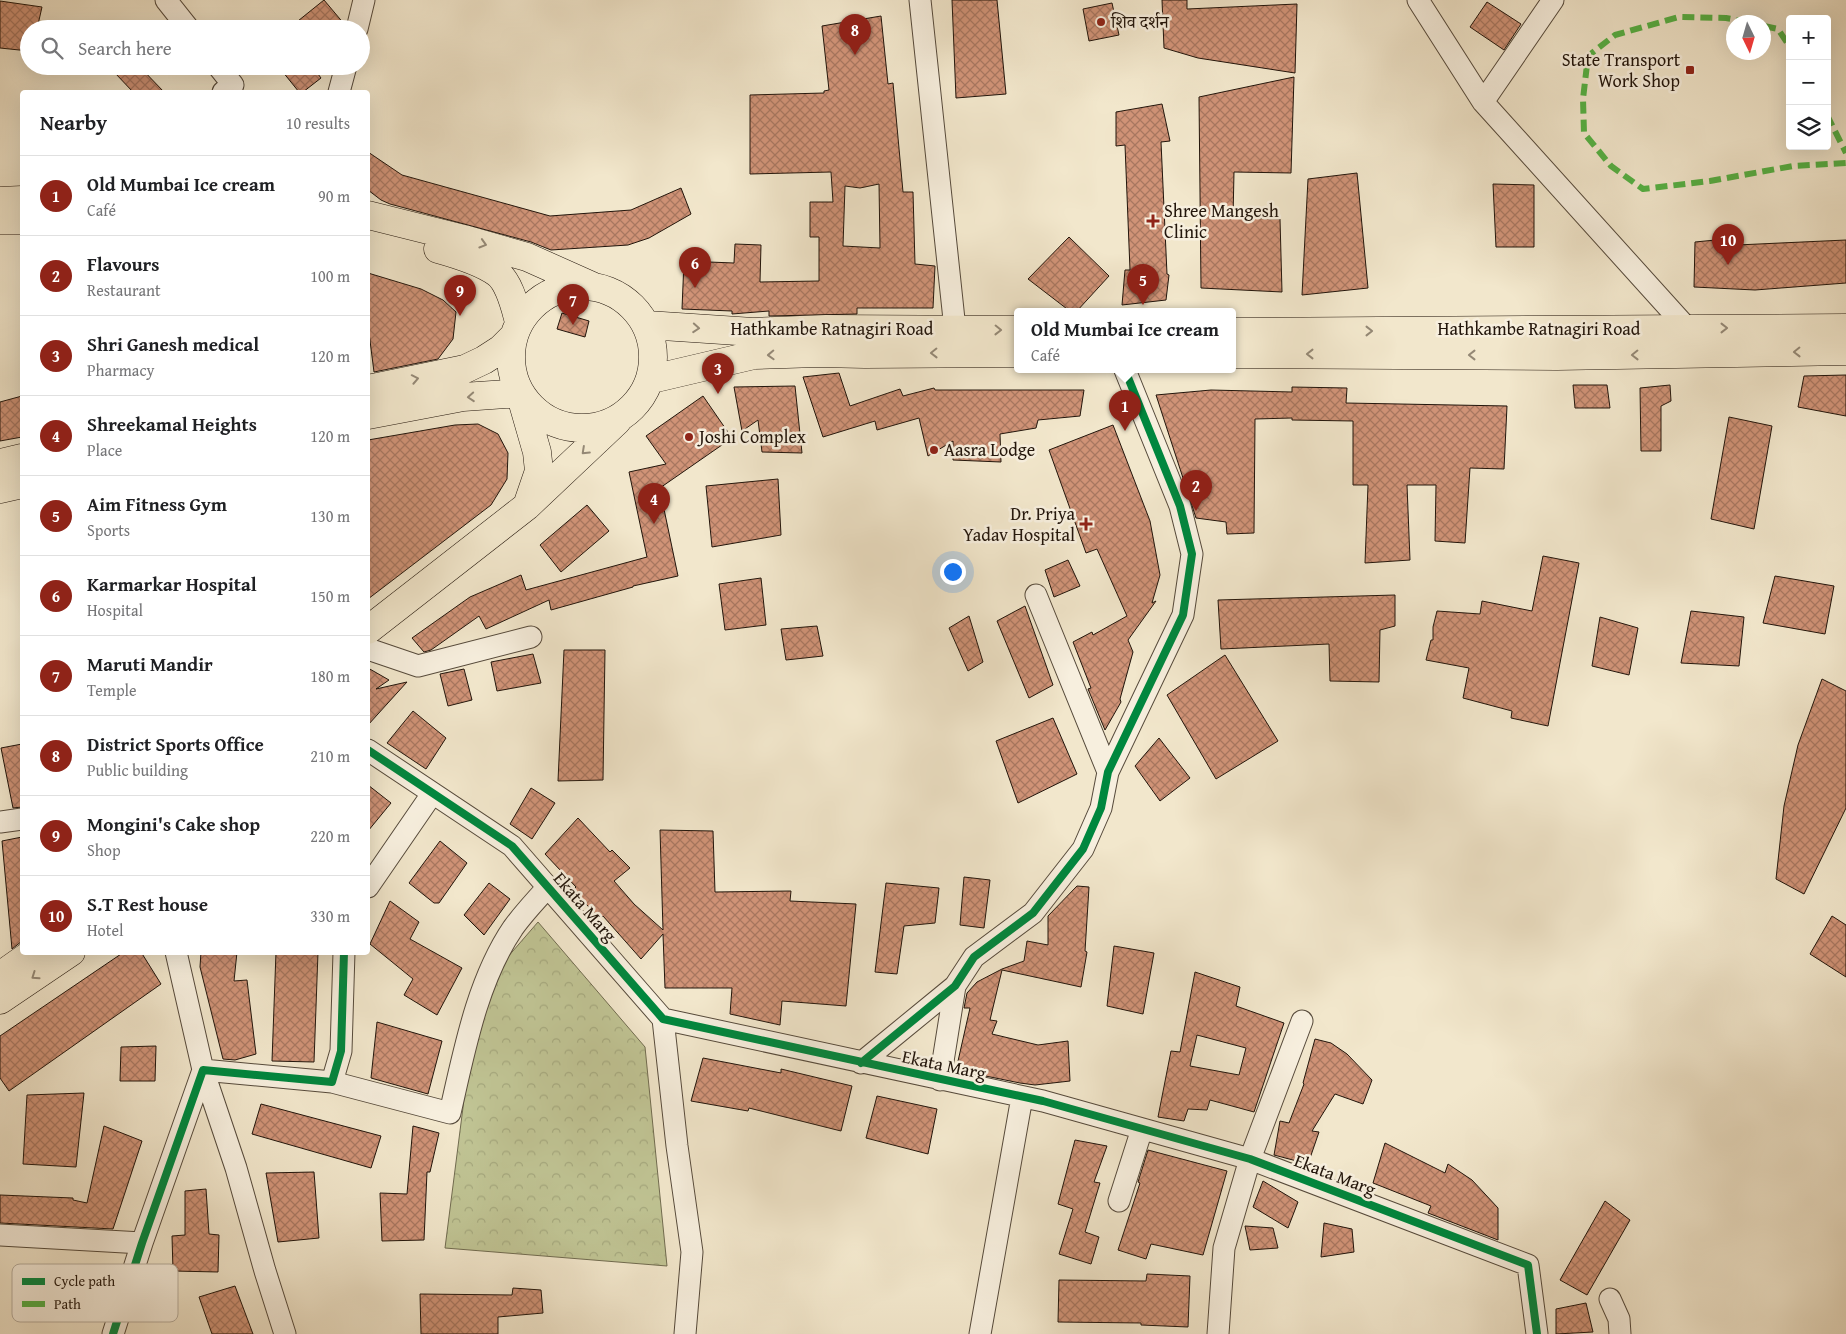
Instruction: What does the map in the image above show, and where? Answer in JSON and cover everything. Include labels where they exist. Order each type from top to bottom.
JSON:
[{"type":"main road","points":[[0,200],[20,200]]},
{"type":"main road","points":[[370,215],[464,238],[527,257],[593,286],[610,290],[626,300],[639,312],[647,325],[654,351],[652,379],[635,406],[527,506],[370,628]]},
{"type":"main road","points":[[0,220],[20,220]]},
{"type":"main road","points":[[370,233],[460,255],[498,273],[511,294],[516,330],[509,356],[513,376],[532,430],[538,461],[538,471],[527,506]]},
{"type":"main road","points":[[370,388],[465,369],[501,349],[532,305],[550,293],[571,286],[593,286]]},
{"type":"main road","name":"Hathkambe Ratnagiri Road","points":[[647,325],[753,332],[826,329],[1014,330]]},
{"type":"main road","name":"Hathkambe Ratnagiri Road","points":[[1236,332],[1687,341],[1846,328]]},
{"type":"main road","points":[[1236,354],[1558,356],[1687,341],[1846,351]]},
{"type":"main road","points":[[652,379],[754,355],[818,353],[1014,353]]},
{"type":"main road","points":[[370,415],[463,397],[520,393]]},
{"type":"main road","points":[[520,393],[535,411],[554,423],[576,428],[599,426],[621,418]]},
{"type":"main road","points":[[0,463],[20,458]]},
{"type":"main road","points":[[0,489],[20,484]]},
{"type":"main road","points":[[0,976],[30,955]]},
{"type":"main road","points":[[0,1000],[67,955]]},
{"type":"street","points":[[166,0],[182,20]]},
{"type":"street","points":[[358,20],[364,0]]},
{"type":"street","points":[[920,0],[955,329]]},
{"type":"street","points":[[1418,0],[1483,102],[1687,341]]},
{"type":"street","points":[[1483,102],[1553,0]]},
{"type":"street","points":[[225,75],[233,85],[227,90]]},
{"type":"street","points":[[340,90],[344,75]]},
{"type":"street","points":[[861,1063],[955,986],[974,958],[1033,913],[1083,849],[1101,808],[1108,772],[1183,615],[1192,554],[1180,506],[1126,373]]},
{"type":"street","points":[[1036,594],[1108,772]]},
{"type":"street","points":[[370,650],[418,666],[531,637]]},
{"type":"street","name":"Ekata Marg","points":[[370,751],[512,846],[663,1019],[1022,1097],[1250,1158],[1528,1265],[1537,1334]]},
{"type":"street","points":[[370,884],[432,794]]},
{"type":"street","points":[[0,822],[20,819]]},
{"type":"street","points":[[203,1070],[332,1082],[450,1113],[467,1041],[488,974],[513,928],[548,887]]},
{"type":"street","points":[[177,955],[203,1070],[236,1168],[285,1334]]},
{"type":"street","points":[[332,1082],[341,1050],[344,955]]},
{"type":"street","points":[[940,1080],[955,986]]},
{"type":"street","points":[[663,1019],[677,1146],[692,1252],[685,1334]]},
{"type":"street","points":[[1218,1334],[1224,1248],[1250,1158],[1302,1021]]},
{"type":"street","points":[[135,1264],[203,1070]]},
{"type":"street","points":[[980,1334],[1022,1097]]},
{"type":"street","points":[[1118,1201],[1142,1129]]},
{"type":"street","points":[[0,1235],[142,1242]]},
{"type":"street","points":[[1610,1299],[1619,1319],[1620,1334]]},
{"type":"street","points":[[113,1334],[117,1322]]},
{"type":"green space","points":[[538,922],[645,1047],[667,1266],[445,1248],[471,1045],[506,959]]},
{"type":"building","points":[[324,0],[341,20],[299,20]]},
{"type":"building","points":[[952,0],[997,0],[1006,94],[956,98]]},
{"type":"building","points":[[1162,0],[1187,0],[1187,9],[1297,4],[1295,73],[1198,58],[1164,48]]},
{"type":"building","points":[[0,1],[42,7],[39,20],[20,20],[20,50],[0,48]]},
{"type":"building","points":[[1487,2],[1521,24],[1504,50],[1470,27]]},
{"type":"building","name":"शिव दर्शन","points":[[1112,3],[1119,35],[1089,41],[1083,9]]},
{"type":"building","points":[[881,16],[888,84],[893,83],[903,192],[913,192],[915,264],[935,266],[933,308],[857,308],[857,314],[769,316],[769,311],[732,314],[732,311],[682,309],[684,261],[734,263],[735,244],[761,245],[760,282],[819,281],[819,237],[810,237],[810,202],[833,202],[831,172],[750,174],[750,95],[824,93],[824,91],[829,90],[822,26]],"holes":[[[879,184],[880,248],[843,246],[845,186],[860,188]]]},
{"type":"building","points":[[117,75],[148,75],[162,90],[131,90]]},
{"type":"building","points":[[285,75],[319,75],[321,78],[306,90],[297,90]]},
{"type":"building","points":[[1294,77],[1291,173],[1234,172],[1233,218],[1280,219],[1282,292],[1201,288],[1199,97]]},
{"type":"building","points":[[1162,104],[1170,141],[1161,142],[1167,274],[1169,275],[1166,300],[1122,305],[1125,270],[1130,270],[1125,145],[1116,146],[1116,112]]},
{"type":"building","points":[[370,153],[402,175],[550,216],[631,210],[681,188],[691,214],[649,238],[628,245],[551,250],[531,242],[381,200],[370,192]]},
{"type":"building","points":[[1357,173],[1368,288],[1302,295],[1308,179]]},
{"type":"building","points":[[1493,184],[1534,185],[1534,247],[1496,247]]},
{"type":"building","points":[[1069,237],[1109,276],[1080,308],[1066,308],[1028,279]]},
{"type":"building","points":[[1736,238],[1737,245],[1846,240],[1846,283],[1755,290],[1694,287],[1695,242]]},
{"type":"building","points":[[370,274],[421,289],[443,300],[456,312],[453,339],[438,359],[374,372],[370,341]]},
{"type":"building","points":[[562,313],[589,321],[585,337],[557,329]]},
{"type":"building","points":[[839,373],[850,406],[900,389],[903,396],[934,388],[935,390],[1084,390],[1080,416],[1038,420],[1036,428],[1000,434],[1001,462],[953,460],[953,441],[928,456],[919,418],[877,430],[875,421],[823,437],[803,377]]},
{"type":"building","points":[[1846,375],[1846,416],[1798,407],[1804,376]]},
{"type":"building","points":[[1573,385],[1607,385],[1610,408],[1575,408]]},
{"type":"building","points":[[1670,385],[1671,401],[1661,406],[1661,451],[1641,451],[1640,388]]},
{"type":"building","points":[[795,386],[802,453],[762,452],[758,420],[742,431],[734,387]]},
{"type":"building","points":[[1292,387],[1347,388],[1346,403],[1507,406],[1504,469],[1470,468],[1465,543],[1435,541],[1436,485],[1407,485],[1410,560],[1365,563],[1368,485],[1353,485],[1353,421],[1292,420],[1292,418],[1255,419],[1254,533],[1227,534],[1226,522],[1196,518],[1156,395],[1211,390],[1292,392]]},
{"type":"building","points":[[703,396],[732,438],[657,490],[660,490],[678,576],[633,586],[551,610],[549,600],[486,629],[479,616],[431,650],[424,652],[412,638],[470,597],[521,575],[526,590],[647,557],[629,472],[666,464],[646,436]]},
{"type":"building","points":[[20,397],[20,437],[0,441],[0,402]]},
{"type":"building","points":[[1729,417],[1772,426],[1754,529],[1711,519]]},
{"type":"building","points":[[478,424],[498,434],[508,453],[507,479],[491,505],[370,597],[370,440],[455,425]]},
{"type":"building","points":[[1113,425],[1150,521],[1160,575],[1152,603],[1156,601],[1128,640],[1133,652],[1120,699],[1121,702],[1105,730],[1088,689],[1091,688],[1073,642],[1092,632],[1093,635],[1127,616],[1097,549],[1086,553],[1049,450]]},
{"type":"building","points":[[778,479],[781,535],[712,547],[706,486]]},
{"type":"building","points":[[587,505],[609,531],[561,572],[540,545]]},
{"type":"building","points":[[1543,556],[1579,563],[1548,726],[1511,718],[1512,711],[1463,698],[1469,668],[1426,660],[1431,640],[1433,640],[1433,627],[1437,611],[1480,614],[1482,601],[1532,611]]},
{"type":"building","points":[[1068,560],[1080,586],[1054,597],[1045,570]]},
{"type":"building","points":[[1775,576],[1834,586],[1825,634],[1763,623]]},
{"type":"building","points":[[761,578],[766,625],[725,630],[719,584]]},
{"type":"building","points":[[1395,595],[1395,626],[1380,630],[1379,682],[1330,681],[1329,644],[1221,649],[1218,600]]},
{"type":"building","points":[[1025,606],[1053,685],[1029,698],[997,621]]},
{"type":"building","points":[[1691,611],[1744,617],[1739,666],[1681,663]]},
{"type":"building","points":[[969,616],[983,662],[968,671],[949,628]]},
{"type":"building","points":[[1600,617],[1638,628],[1629,675],[1592,666]]},
{"type":"building","points":[[817,626],[823,656],[786,660],[781,629]]},
{"type":"building","points":[[564,650],[605,650],[603,780],[558,781]]},
{"type":"building","points":[[533,654],[541,683],[497,691],[491,662]]},
{"type":"building","points":[[1225,655],[1278,741],[1216,779],[1167,695]]},
{"type":"building","points":[[370,669],[389,680],[376,689],[407,682],[370,723]]},
{"type":"building","points":[[464,669],[472,700],[448,706],[440,674]]},
{"type":"building","points":[[1822,679],[1846,691],[1846,808],[1804,894],[1776,879],[1784,806],[1798,745]]},
{"type":"building","points":[[413,711],[446,738],[426,769],[387,743]]},
{"type":"building","points":[[1053,718],[1077,774],[1018,803],[996,741]]},
{"type":"building","points":[[1159,738],[1190,778],[1160,801],[1135,766]]},
{"type":"building","points":[[20,744],[20,807],[13,808],[1,748]]},
{"type":"building","points":[[370,787],[391,803],[370,829]]},
{"type":"building","points":[[531,788],[555,803],[532,839],[510,824]]},
{"type":"building","points":[[578,818],[610,852],[612,850],[630,868],[614,881],[634,904],[663,930],[660,830],[713,831],[715,892],[791,891],[790,901],[856,904],[846,1006],[782,1001],[780,1025],[730,1014],[732,988],[665,988],[663,934],[641,959],[603,916],[600,919],[573,890],[576,887],[545,854]]},
{"type":"building","points":[[20,837],[20,943],[12,949],[2,841]]},
{"type":"building","points":[[440,841],[467,863],[439,903],[434,903],[409,883]]},
{"type":"building","points":[[964,877],[990,880],[984,928],[960,925]]},
{"type":"building","points":[[489,883],[510,899],[484,935],[464,915]]},
{"type":"building","points":[[886,883],[939,888],[935,923],[904,926],[897,974],[875,972]]},
{"type":"building","points":[[1077,886],[1089,887],[1085,951],[1087,952],[1081,987],[1002,970],[990,1020],[997,1021],[992,1034],[1038,1045],[1068,1041],[1070,1081],[1035,1085],[956,1070],[970,1008],[964,1008],[967,993],[977,982],[1002,969],[1024,961],[1027,941],[1048,945],[1048,916]]},
{"type":"building","points":[[390,901],[419,922],[410,939],[462,968],[437,1015],[404,995],[413,979],[370,944]]},
{"type":"building","points":[[1832,916],[1846,925],[1846,977],[1810,954]]},
{"type":"building","points":[[1114,946],[1154,953],[1143,1014],[1107,1006]]},
{"type":"building","points":[[120,955],[143,955],[161,984],[9,1091],[0,1078],[0,1036]]},
{"type":"building","points":[[201,955],[237,955],[234,981],[247,980],[256,1054],[235,1060],[223,1059],[200,967]]},
{"type":"building","points":[[276,955],[318,955],[314,1062],[272,1061]]},
{"type":"building","points":[[1195,972],[1240,987],[1236,1006],[1284,1023],[1254,1112],[1210,1100],[1207,1110],[1188,1109],[1184,1121],[1158,1117],[1171,1051],[1180,1052]],"holes":[[[1197,1035],[1246,1048],[1239,1075],[1190,1066]]]},
{"type":"building","points":[[377,1022],[442,1041],[428,1094],[371,1078]]},
{"type":"building","points":[[1315,1039],[1331,1043],[1347,1054],[1372,1080],[1363,1104],[1335,1094],[1312,1131],[1319,1132],[1308,1164],[1274,1155],[1280,1121],[1289,1123],[1304,1084]]},
{"type":"building","points":[[156,1046],[155,1081],[120,1081],[121,1047]]},
{"type":"building","points":[[703,1058],[781,1073],[781,1069],[852,1086],[841,1131],[749,1108],[748,1111],[691,1101]]},
{"type":"building","points":[[84,1093],[76,1167],[23,1164],[27,1095]]},
{"type":"building","points":[[877,1096],[937,1109],[928,1154],[866,1138]]},
{"type":"building","points":[[261,1104],[381,1136],[371,1168],[252,1134]]},
{"type":"building","points":[[104,1126],[142,1141],[113,1229],[0,1223],[0,1195],[73,1198],[73,1200],[87,1203]]},
{"type":"building","points":[[413,1126],[439,1133],[430,1172],[427,1172],[424,1240],[382,1241],[380,1193],[407,1194]]},
{"type":"building","points":[[1075,1140],[1107,1146],[1094,1182],[1100,1183],[1085,1232],[1099,1237],[1091,1264],[1059,1254],[1073,1209],[1058,1204]]},
{"type":"building","points":[[1385,1143],[1445,1173],[1448,1164],[1472,1180],[1498,1208],[1498,1240],[1428,1213],[1431,1206],[1373,1183]]},
{"type":"building","points":[[1148,1150],[1227,1171],[1203,1255],[1151,1244],[1146,1259],[1118,1250],[1140,1183],[1138,1182]]},
{"type":"building","points":[[314,1172],[319,1238],[278,1242],[266,1173]]},
{"type":"building","points":[[1263,1181],[1298,1202],[1288,1228],[1253,1207]]},
{"type":"building","points":[[206,1189],[209,1234],[219,1235],[218,1272],[178,1271],[178,1264],[173,1264],[172,1236],[185,1235],[185,1191]]},
{"type":"building","points":[[1605,1201],[1630,1220],[1587,1295],[1560,1280]]},
{"type":"building","points":[[1324,1223],[1352,1229],[1354,1252],[1321,1257]]},
{"type":"building","points":[[1245,1226],[1273,1228],[1278,1248],[1250,1250]]},
{"type":"building","points":[[1147,1274],[1190,1276],[1188,1327],[1141,1325],[1141,1323],[1058,1322],[1059,1280],[1146,1281]]},
{"type":"building","points":[[235,1286],[253,1334],[212,1334],[199,1297]]},
{"type":"building","points":[[513,1288],[541,1290],[543,1313],[498,1317],[498,1334],[421,1334],[420,1294],[512,1295]]},
{"type":"building","points":[[1586,1303],[1593,1332],[1556,1334],[1556,1309]]},
{"type":"marked path","points":[[1726,18],[1679,17],[1615,35],[1588,56],[1583,99],[1584,133],[1611,166],[1643,189],[1710,181],[1793,166],[1846,163]]},
{"type":"marked path","points":[[1771,28],[1778,29],[1786,41]]},
{"type":"marked path","points":[[1831,123],[1846,153]]},
{"type":"cycle path","points":[[861,1063],[955,986],[974,957],[1033,913],[1083,849],[1101,808],[1108,772],[1183,615],[1192,554],[1180,506],[1126,373]]},
{"type":"cycle path","points":[[370,751],[512,846],[663,1019],[1043,1101],[1250,1159],[1528,1265],[1537,1334]]},
{"type":"cycle path","points":[[135,1264],[203,1070],[332,1082],[341,1051],[344,955]]},
{"type":"cycle path","points":[[113,1334],[117,1322]]},
{"type":"place","name":"शिव दर्शन","points":[[1101,22]]},
{"type":"place","name":"District Sports Office","points":[[855,55]]},
{"type":"place","name":"State Transport Work Shop","points":[[1690,70]]},
{"type":"place","name":"Shree Mangesh Clinic","points":[[1153,221]]},
{"type":"place","name":"S.T Rest house","points":[[1728,265]]},
{"type":"place","name":"Karmarkar Hospital","points":[[695,288]]},
{"type":"place","name":"Aim Fitness Gym","points":[[1143,305]]},
{"type":"place","name":"Mongini's Cake shop","points":[[460,316]]},
{"type":"place","name":"Maruti Mandir","points":[[573,325]]},
{"type":"place","name":"Shri Ganesh medical","points":[[718,394]]},
{"type":"place","name":"Old Mumbai Ice cream","points":[[1125,431]]},
{"type":"place","name":"Joshi Complex","points":[[689,437]]},
{"type":"place","name":"Aasra Lodge","points":[[934,450]]},
{"type":"place","name":"Flavours","points":[[1196,511]]},
{"type":"place","name":"Shreekamal Heights","points":[[654,524]]},
{"type":"place","name":"Dr. Priya Yadav Hospital","points":[[1086,524]]}]
